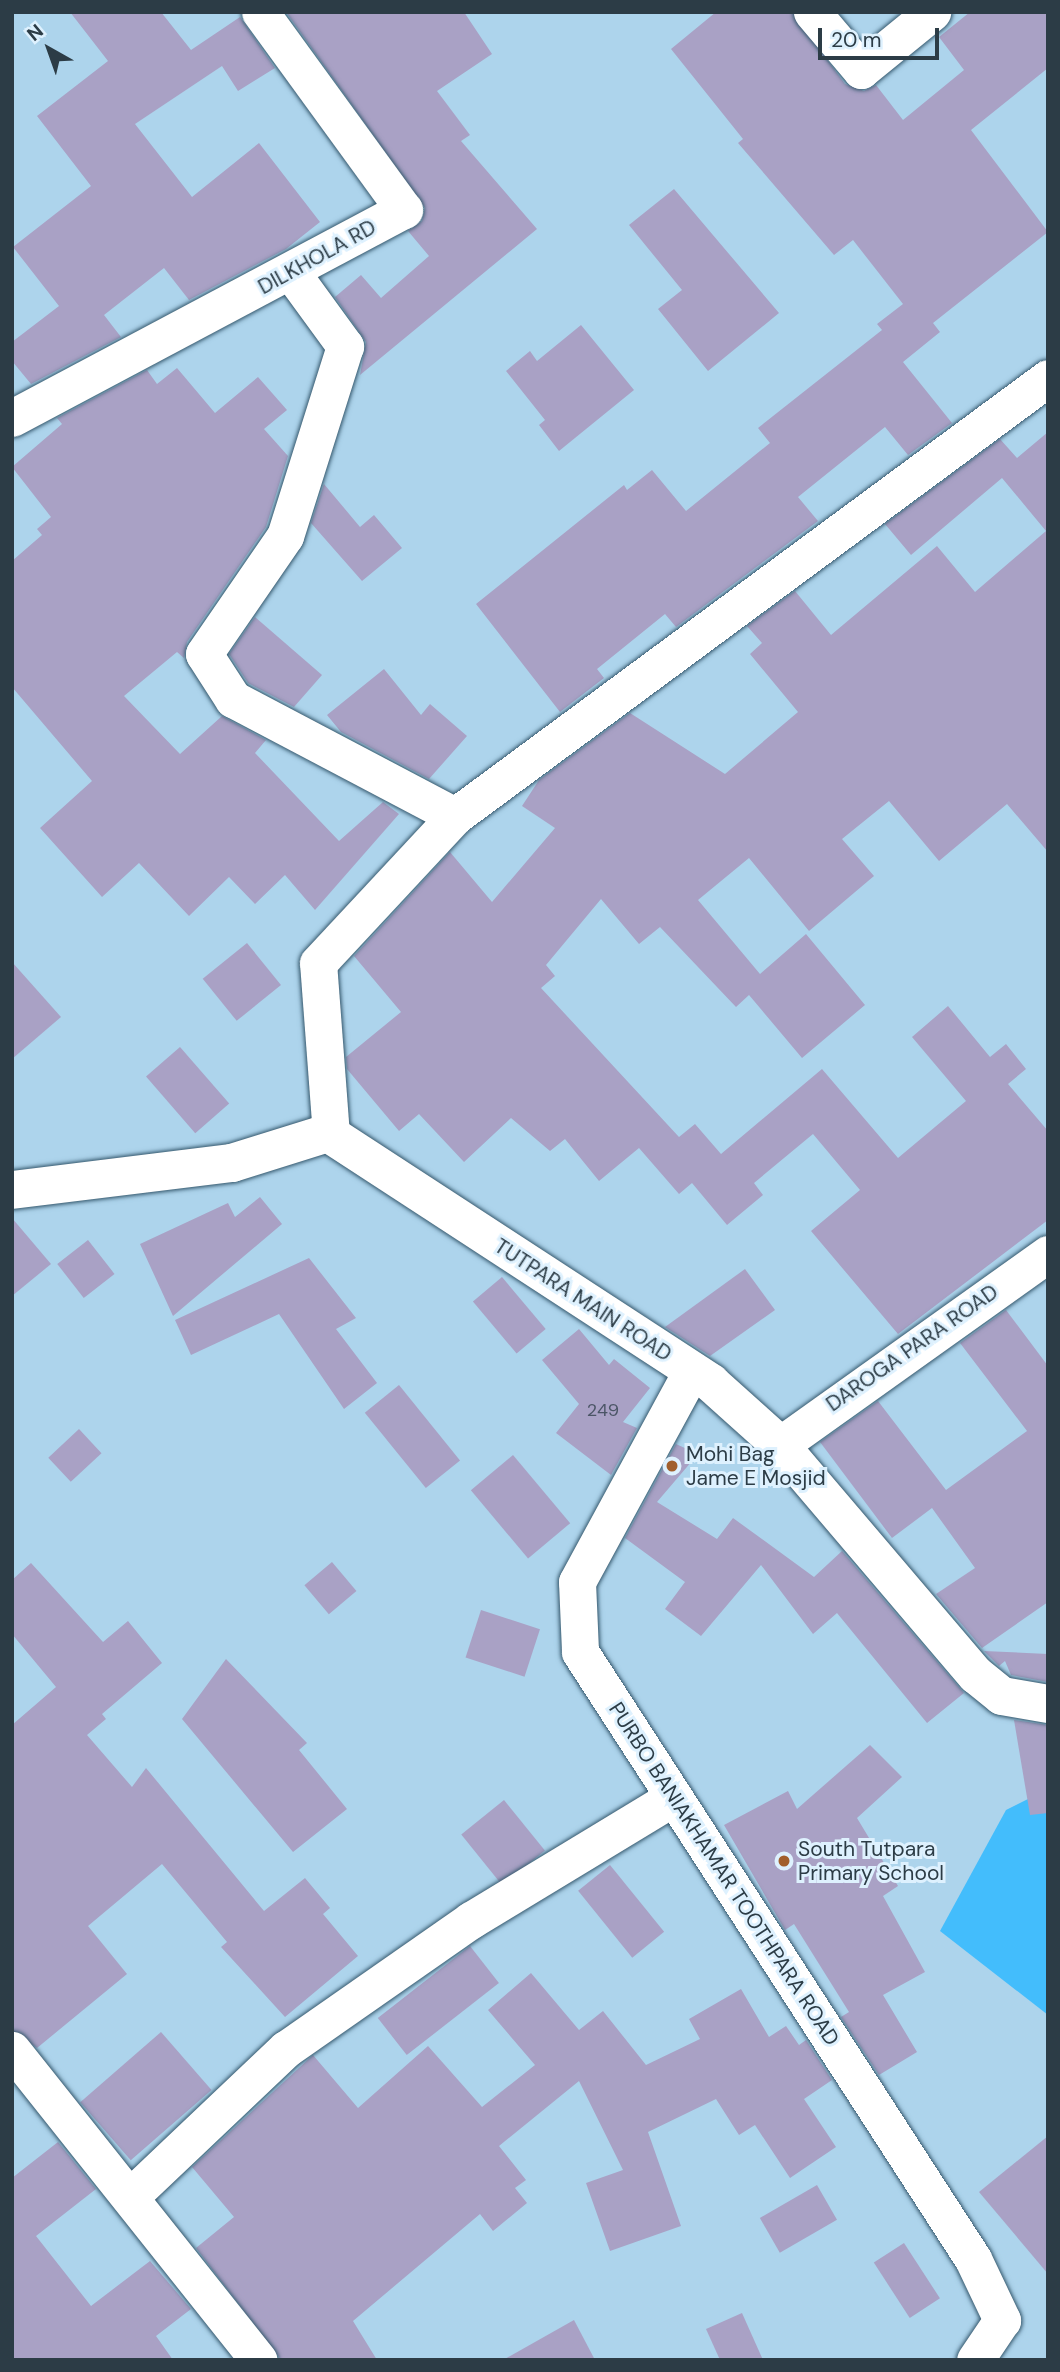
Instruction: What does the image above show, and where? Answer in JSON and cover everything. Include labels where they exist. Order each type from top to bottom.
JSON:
[{"type":"street","name":"DILKHOLA RD","points":[[12,418],[404,210],[260,12]]},
{"type":"street","points":[[812,12],[860,70],[932,12]]},
{"type":"street","points":[[291,272],[345,346],[285,536],[204,654],[233,699],[455,816]]},
{"type":"street","points":[[12,1190],[232,1163],[331,1135],[318,963],[455,816],[1048,377]]},
{"type":"street","name":"TUTPARA MAIN ROAD","points":[[331,1135],[692,1370],[780,1445],[976,1675],[1002,1696],[1048,1704]]},
{"type":"street","name":"DAROGA PARA ROAD","points":[[780,1445],[1048,1254]]},
{"type":"street","name":"PURBO BANIAKHAMAR TOOTHPARA ROAD","points":[[692,1370],[577,1581],[580,1652],[973,2259],[1002,2320],[984,2356]]},
{"type":"street","points":[[133,2194],[286,2049],[471,1920],[674,1797]]},
{"type":"street","points":[[12,2050],[133,2194],[259,2360]]},
{"type":"water","points":[[1048,1789],[1048,2015],[940,1931],[1006,1810]]},
{"type":"building","points":[[70,12],[161,12],[191,50],[240,17],[275,68],[238,91],[222,66],[135,124],[192,197],[259,143],[320,222],[286,249],[189,300],[164,268],[104,315],[121,337],[31,384],[12,361],[12,342],[59,306],[13,247],[91,186],[37,116],[108,61]]},
{"type":"building","points":[[286,12],[464,12],[492,54],[437,91],[470,135],[461,141],[537,229],[360,375],[366,342],[335,297],[361,275],[381,298],[429,256],[408,231],[422,221],[425,208]]},
{"type":"building","points":[[716,12],[792,12],[845,84],[864,91],[876,85],[903,120],[964,70],[939,37],[970,12],[1048,12],[1048,68],[971,130],[1048,232],[933,323],[940,332],[903,362],[952,423],[908,455],[885,427],[798,497],[818,521],[676,627],[665,614],[597,669],[604,678],[560,712],[476,604],[624,485],[627,490],[652,470],[686,511],[770,443],[758,428],[882,330],[877,324],[903,304],[853,240],[834,255],[738,143],[743,139],[671,49]]},
{"type":"building","points":[[674,189],[779,313],[708,371],[658,309],[682,290],[629,225]]},
{"type":"building","points":[[581,325],[634,390],[559,451],[539,425],[545,420],[506,371],[530,351],[537,361]]},
{"type":"building","points":[[177,368],[215,413],[258,377],[287,410],[264,429],[288,456],[266,527],[187,642],[184,658],[177,652],[124,696],[180,754],[222,716],[266,740],[255,753],[339,841],[383,802],[399,814],[315,910],[285,875],[255,904],[229,877],[189,916],[139,863],[102,897],[40,828],[92,781],[12,687],[12,561],[42,535],[37,529],[51,517],[12,467],[62,424],[57,418],[147,370],[157,384]]},
{"type":"building","points":[[1048,432],[1048,852],[1007,804],[939,861],[889,801],[842,839],[874,876],[809,931],[749,858],[698,900],[760,974],[806,934],[865,1005],[802,1058],[749,995],[736,1007],[660,927],[639,944],[601,899],[546,965],[555,976],[541,988],[679,1137],[695,1124],[721,1154],[822,1069],[898,1158],[966,1101],[912,1037],[948,1006],[990,1057],[1006,1044],[1026,1069],[1008,1084],[1048,1131],[1048,1220],[898,1334],[811,1231],[860,1190],[813,1134],[754,1183],[763,1195],[727,1225],[692,1183],[679,1194],[639,1148],[599,1181],[565,1139],[550,1151],[511,1118],[464,1162],[419,1114],[399,1131],[347,1069],[346,1057],[401,1012],[354,956],[450,852],[492,902],[555,828],[522,806],[539,780],[630,713],[725,774],[798,712],[750,654],[762,643],[747,626],[795,591],[831,635],[937,546],[975,592],[1046,531],[1002,478],[911,555],[885,524],[1000,439],[1017,458]]},
{"type":"building","points":[[324,484],[360,527],[374,515],[402,548],[362,581],[311,523]]},
{"type":"building","points":[[255,617],[322,675],[294,707],[248,683],[229,654]]},
{"type":"building","points":[[384,669],[421,715],[430,704],[467,736],[429,779],[341,732],[327,715]]},
{"type":"building","points":[[247,943],[281,985],[237,1021],[203,979]]},
{"type":"building","points":[[12,962],[61,1017],[12,1059]]},
{"type":"building","points":[[180,1047],[229,1104],[195,1133],[146,1077]]},
{"type":"building","points":[[260,1197],[282,1224],[173,1316],[140,1244],[228,1203],[235,1217]]},
{"type":"building","points":[[12,1218],[51,1264],[12,1296]]},
{"type":"building","points":[[88,1240],[114,1274],[84,1298],[57,1264]]},
{"type":"building","points":[[309,1258],[356,1318],[336,1329],[377,1383],[344,1409],[279,1314],[191,1355],[175,1320]]},
{"type":"building","points":[[745,1269],[775,1310],[710,1356],[665,1327]]},
{"type":"building","points":[[502,1277],[546,1329],[517,1354],[473,1301]]},
{"type":"building","points":[[1006,1310],[1048,1366],[1048,1602],[982,1648],[936,1594],[975,1568],[932,1508],[892,1538],[820,1442],[878,1401],[946,1490],[1027,1431],[960,1343]]},
{"type":"building","points":[[579,1329],[609,1365],[614,1359],[650,1388],[623,1422],[637,1428],[611,1475],[556,1433],[579,1404],[542,1360]]},
{"type":"building","points":[[399,1385],[460,1460],[426,1488],[365,1413]]},
{"type":"building","points":[[79,1429],[102,1453],[71,1482],[48,1458]]},
{"type":"building","points":[[676,1444],[698,1454],[657,1502],[717,1539],[733,1518],[814,1577],[842,1551],[964,1693],[927,1723],[837,1613],[813,1634],[761,1565],[701,1636],[665,1609],[685,1582],[625,1538]]},
{"type":"building","points":[[513,1455],[570,1523],[528,1559],[471,1490]]},
{"type":"building","points":[[332,1562],[356,1591],[329,1614],[304,1585]]},
{"type":"building","points":[[31,1563],[103,1642],[128,1621],[162,1663],[102,1714],[106,1719],[87,1735],[132,1787],[146,1768],[264,1911],[305,1878],[330,1908],[323,1914],[358,1956],[285,2017],[221,1947],[227,1942],[162,1864],[88,1926],[127,1974],[37,2048],[12,2030],[12,1725],[56,1687],[12,1634],[12,1580]]},
{"type":"building","points":[[481,1610],[540,1629],[525,1677],[466,1658]]},
{"type":"building","points":[[984,1651],[1048,1654],[1048,1682],[1011,1675],[1005,1661],[999,1666]]},
{"type":"building","points":[[226,1659],[307,1743],[299,1750],[347,1809],[293,1852],[182,1719]]},
{"type":"building","points":[[1014,1720],[1048,1725],[1048,1813],[1030,1815]]},
{"type":"building","points":[[870,1745],[902,1777],[857,1818],[898,1886],[883,1896],[925,1972],[883,1995],[917,2052],[879,2075],[841,2017],[849,2012],[794,1924],[785,1930],[724,1825],[788,1791],[797,1809]]},
{"type":"building","points":[[504,1800],[545,1851],[502,1885],[461,1835]]},
{"type":"building","points":[[610,1865],[664,1932],[632,1958],[578,1891]]},
{"type":"building","points":[[470,1946],[499,1983],[407,2055],[378,2018]]},
{"type":"building","points":[[531,1973],[579,2030],[603,2011],[646,2065],[700,2039],[689,2019],[741,1989],[769,2037],[786,2026],[799,2045],[806,2040],[832,2080],[804,2099],[836,2147],[790,2178],[755,2125],[739,2135],[716,2099],[648,2132],[681,2226],[610,2251],[586,2183],[623,2170],[579,2081],[499,2146],[526,2180],[515,2188],[527,2203],[493,2231],[480,2214],[353,2321],[377,2360],[281,2360],[196,2248],[234,2217],[192,2167],[313,2055],[358,2108],[428,2046],[482,2107],[535,2065],[488,2010]]},
{"type":"building","points":[[161,2032],[212,2090],[131,2160],[80,2102]]},
{"type":"building","points":[[1048,2136],[1048,2274],[979,2192]]},
{"type":"building","points":[[58,2142],[96,2189],[36,2236],[91,2306],[150,2261],[191,2309],[156,2336],[173,2360],[12,2360],[12,2178]]},
{"type":"building","points":[[817,2185],[837,2220],[780,2253],[760,2218]]},
{"type":"building","points":[[904,2243],[940,2298],[910,2318],[874,2263]]},
{"type":"building","points":[[742,2313],[763,2360],[720,2360],[706,2329]]},
{"type":"building","points":[[574,2320],[595,2360],[503,2360]]},
{"type":"place","name":"Mohi Bag Jame E Mosjid","points":[[672,1466]]},
{"type":"place","name":"South Tutpara Primary School","points":[[784,1861]]}]
